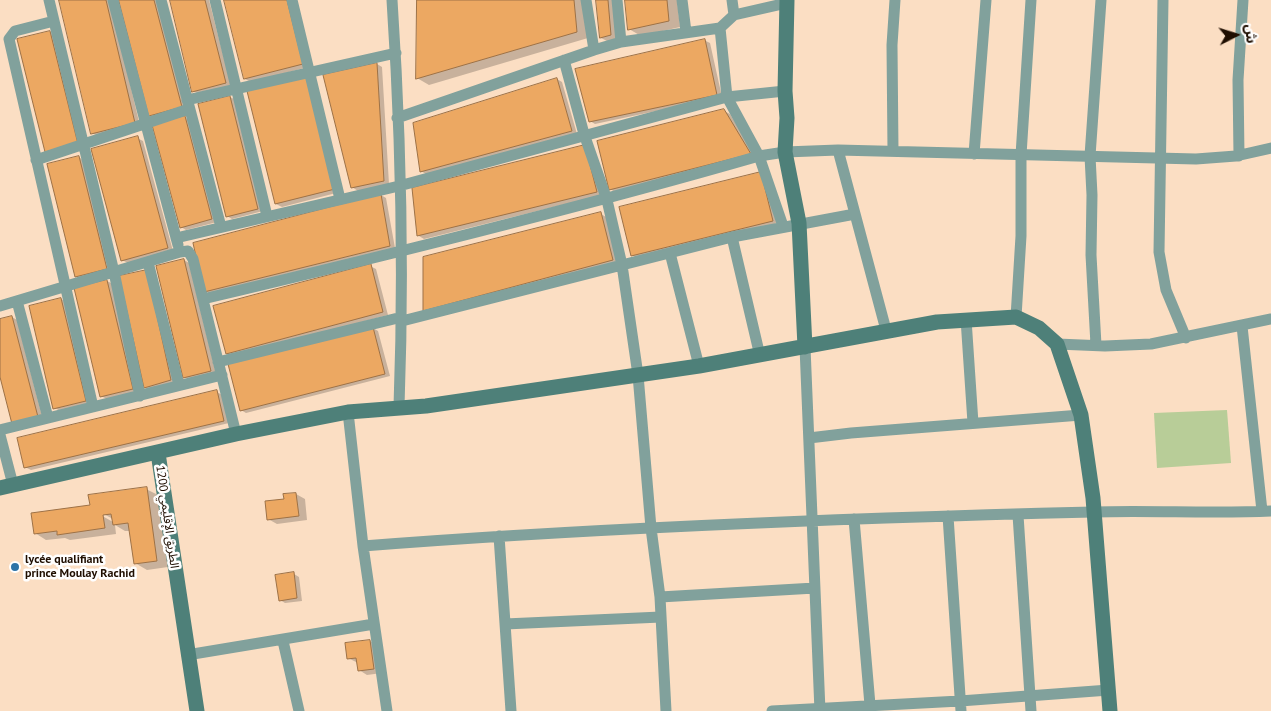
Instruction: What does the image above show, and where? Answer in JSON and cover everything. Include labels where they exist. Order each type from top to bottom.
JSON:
[{"type":"street","points":[[49,0],[114,272],[140,396]]},
{"type":"street","points":[[112,0],[180,252]]},
{"type":"street","points":[[161,0],[221,227]]},
{"type":"street","points":[[215,0],[267,216]]},
{"type":"street","points":[[292,0],[340,199]]},
{"type":"street","points":[[392,0],[396,53],[401,252],[402,319],[399,407]]},
{"type":"street","points":[[586,0],[594,50]]},
{"type":"street","points":[[617,0],[621,42]]},
{"type":"street","points":[[682,0],[686,32]]},
{"type":"street","points":[[732,0],[734,15]]},
{"type":"street","points":[[892,151],[892,45],[895,0]]},
{"type":"street","points":[[974,154],[986,0]]},
{"type":"street","points":[[1016,317],[1021,236],[1021,155],[1031,0]]},
{"type":"street","points":[[1096,345],[1091,255],[1092,195],[1090,156],[1101,0]]},
{"type":"street","points":[[1163,0],[1159,252],[1162,276],[1186,338]]},
{"type":"street","points":[[1239,156],[1238,80],[1243,0]]},
{"type":"street","points":[[397,118],[594,50],[621,42],[720,28],[734,15],[787,2],[785,91],[787,118],[785,152],[799,223],[820,710]]},
{"type":"street","points":[[54,21],[17,30],[11,34],[9,39],[94,407]]},
{"type":"street","points":[[720,28],[727,97],[759,156],[783,226]]},
{"type":"street","points":[[36,160],[145,124],[188,104],[236,88],[396,53]]},
{"type":"street","points":[[564,60],[584,134],[608,200],[622,265],[638,375],[651,528],[660,598],[666,711]]},
{"type":"street","points":[[176,238],[399,186],[584,134],[727,97],[785,91]]},
{"type":"street","points":[[203,299],[608,200],[759,156],[785,152],[838,150],[1196,159],[1239,156],[1271,148]]},
{"type":"street","points":[[838,150],[886,330]]},
{"type":"street","points":[[218,362],[402,319],[732,237],[855,214]]},
{"type":"street","points":[[732,237],[760,356]]},
{"type":"street","points":[[0,306],[186,251],[192,255],[236,434]]},
{"type":"street","points":[[670,253],[699,366]]},
{"type":"street","points":[[148,262],[179,385]]},
{"type":"street","points":[[17,301],[48,418]]},
{"type":"street","points":[[158,453],[236,434],[348,412],[426,406],[699,366],[760,356],[886,330],[966,319],[1016,317],[1039,328],[1057,344],[1081,415],[1094,512],[1110,690],[1110,711]]},
{"type":"street","points":[[966,319],[973,423]]},
{"type":"street","points":[[1057,344],[1151,344],[1271,320]]},
{"type":"street","points":[[363,546],[499,536],[854,519],[1094,512],[1266,511],[1242,326]]},
{"type":"street","points":[[0,430],[222,375]]},
{"type":"street","points":[[348,412],[363,546],[388,711]]},
{"type":"street","points":[[809,438],[1081,415]]},
{"type":"street","points":[[0,434],[7,487]]},
{"type":"street","name":"الطريق الإقليمي 1200","points":[[7,487],[158,453],[187,655],[197,711]]},
{"type":"street","points":[[1018,515],[1031,711]]},
{"type":"street","points":[[948,516],[960,706]]},
{"type":"street","points":[[854,519],[870,705]]},
{"type":"street","points":[[499,536],[511,711]]},
{"type":"street","points":[[660,598],[815,588]]},
{"type":"street","points":[[505,624],[661,617]]},
{"type":"street","points":[[187,655],[282,641],[374,624]]},
{"type":"street","points":[[282,641],[299,711]]},
{"type":"street","points":[[772,711],[820,710],[870,705],[960,706],[1030,695],[1110,690]]},
{"type":"green space","points":[[1227,410],[1231,463],[1157,468],[1154,413]]},
{"type":"building","points":[[59,0],[106,0],[135,123],[91,134]]},
{"type":"building","points":[[119,0],[154,0],[182,107],[149,116]]},
{"type":"building","points":[[170,0],[205,0],[226,83],[192,92]]},
{"type":"building","points":[[224,0],[287,0],[303,64],[244,79]]},
{"type":"building","points":[[417,0],[574,0],[577,32],[416,79]]},
{"type":"building","points":[[596,0],[608,0],[611,35],[600,38]]},
{"type":"building","points":[[625,0],[667,0],[669,21],[628,30]]},
{"type":"building","points":[[50,31],[78,144],[45,152],[17,39]]},
{"type":"building","points":[[705,39],[717,95],[589,122],[575,69]]},
{"type":"building","points":[[377,63],[384,181],[351,188],[323,75]]},
{"type":"building","points":[[307,76],[335,189],[275,204],[247,91]]},
{"type":"building","points":[[557,78],[572,131],[420,172],[413,123]]},
{"type":"building","points":[[230,96],[258,209],[226,217],[198,104]]},
{"type":"building","points":[[724,109],[751,154],[609,190],[597,141]]},
{"type":"building","points":[[185,116],[212,219],[180,228],[152,125]]},
{"type":"building","points":[[138,136],[168,248],[121,261],[91,149]]},
{"type":"building","points":[[585,145],[597,192],[417,236],[412,188]]},
{"type":"building","points":[[79,156],[107,269],[75,277],[47,164]]},
{"type":"building","points":[[761,172],[773,221],[631,256],[619,207]]},
{"type":"building","points":[[381,194],[390,246],[204,292],[193,243]]},
{"type":"building","points":[[601,212],[613,260],[423,311],[423,257]]},
{"type":"building","points":[[184,259],[211,371],[183,378],[156,266]]},
{"type":"building","points":[[371,264],[383,312],[226,354],[213,306]]},
{"type":"building","points":[[147,270],[171,380],[144,388],[119,276]]},
{"type":"building","points":[[107,280],[133,389],[100,397],[74,288]]},
{"type":"building","points":[[61,298],[86,401],[53,409],[29,306]]},
{"type":"building","points":[[12,316],[38,417],[12,424],[0,377],[0,319]]},
{"type":"building","points":[[373,327],[385,374],[240,411],[228,364]]},
{"type":"building","points":[[217,390],[224,421],[24,468],[17,438]]},
{"type":"building","points":[[147,487],[157,561],[134,564],[128,523],[113,525],[111,514],[103,515],[105,528],[57,535],[57,531],[34,534],[31,513],[90,505],[88,495]]},
{"type":"building","points":[[296,493],[299,516],[267,520],[265,501],[284,499],[283,494]]},
{"type":"building","points":[[294,572],[297,598],[279,601],[275,575]]},
{"type":"building","points":[[370,640],[374,669],[358,671],[356,658],[347,659],[345,643]]},
{"type":"place","name":"lycée qualifiant prince Moulay Rachid","points":[[15,567]]}]
